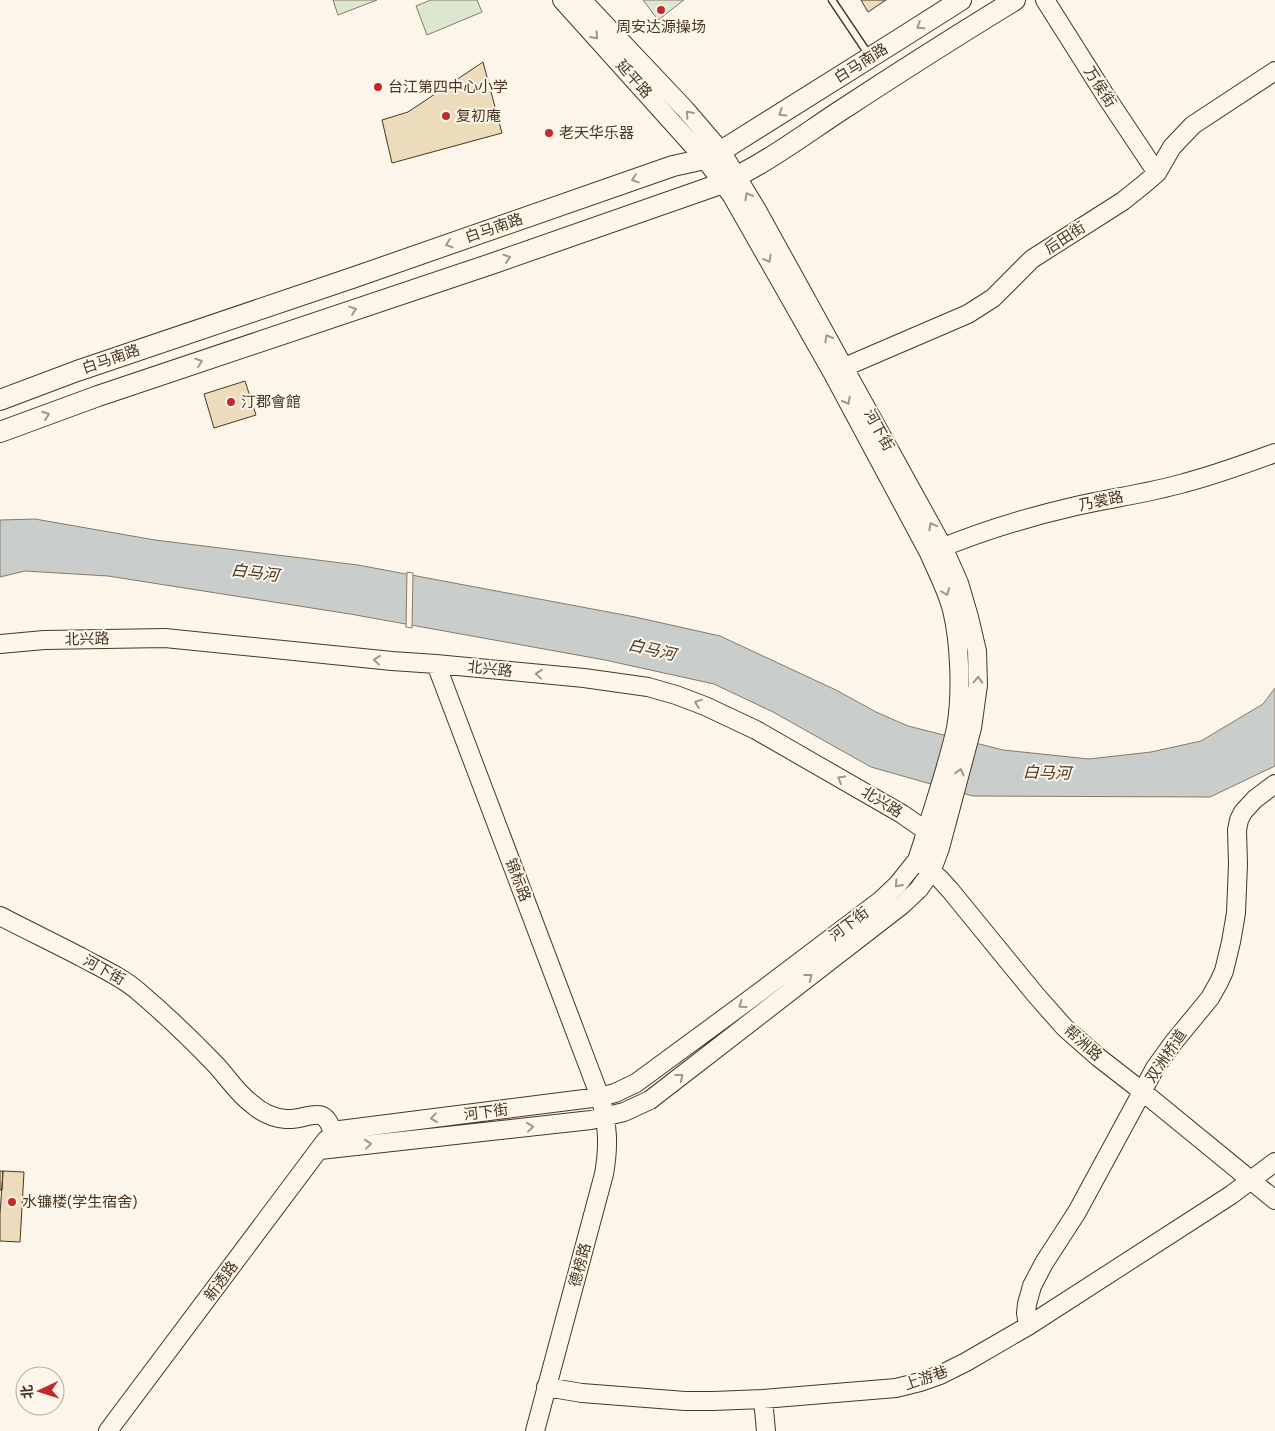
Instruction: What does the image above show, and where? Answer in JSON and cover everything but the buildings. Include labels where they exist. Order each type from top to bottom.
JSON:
[{"type":"main road","name":"白马南路","points":[[0,400],[77,371],[352,278],[673,166],[713,155],[961,0]]},
{"type":"main road","points":[[0,432],[98,396],[497,262],[730,180],[1015,0]]},
{"type":"street","name":"延平路","points":[[562,0],[713,155]]},
{"type":"street","name":"延平路","points":[[582,0],[686,109],[713,155]]},
{"type":"street","name":"万侯街","points":[[1045,0],[1105,95],[1157,172]]},
{"type":"street","name":"后田街","points":[[838,370],[968,314],[985,304],[1001,291],[1032,259],[1123,201],[1143,186],[1157,172],[1172,147],[1193,125],[1275,71]]},
{"type":"street","name":"河下街","points":[[320,1150],[606,1117],[624,1112],[650,1100],[902,905],[919,889],[935,865],[942,842],[940,812],[964,727],[956,633],[952,608],[943,584],[936,550],[838,370],[746,218],[730,180],[713,155]]},
{"type":"street","name":"乃裳路","points":[[936,550],[961,540],[1050,513],[1217,474],[1275,453]]},
{"type":"street","name":"北兴路","points":[[0,644],[44,640],[165,638],[615,682],[648,687],[704,706],[756,730],[902,814],[942,842]]},
{"type":"street","name":"锦标路","points":[[436,664],[600,1097]]},
{"type":"street","name":"双洲桥道","points":[[1028,1326],[1027,1304],[1032,1286],[1044,1263],[1077,1212],[1155,1068],[1210,998],[1219,982],[1228,956],[1236,913],[1238,873],[1237,830],[1239,820],[1243,812],[1255,799],[1275,784]]},
{"type":"street","name":"河下街","points":[[0,916],[112,974],[138,991],[210,1059],[244,1098],[260,1110],[288,1120],[307,1115],[320,1115],[330,1123],[332,1131],[600,1097],[636,1083],[753,997],[890,892],[917,860],[926,831],[940,812]]},
{"type":"street","name":"帮洲路","points":[[917,860],[950,890],[1065,1028],[1098,1057],[1275,1200]]},
{"type":"street","name":"德榜路","points":[[534,1431],[604,1174],[608,1141],[606,1117],[600,1097]]},
{"type":"street","name":"新透路","points":[[108,1431],[320,1150],[332,1131]]},
{"type":"street","name":"上游巷","points":[[546,1386],[582,1393],[685,1401],[730,1401],[896,1388],[920,1382],[960,1365],[1028,1326],[1231,1194],[1275,1162]]},
{"type":"street","points":[[763,1399],[766,1431]]},
{"type":"lane","points":[[832,0],[871,57]]},
{"type":"green space","points":[[333,0],[377,0],[338,15]]},
{"type":"green space","points":[[431,0],[477,0],[482,12],[427,35],[416,6]]},
{"type":"green space","name":"周安达源操场","points":[[643,0],[684,0],[658,20]]},
{"type":"water","name":"白马河","points":[[35,519],[155,540],[358,565],[635,617],[720,636],[908,726],[1003,750],[1089,759],[1151,752],[1201,741],[1263,704],[1275,688],[1275,766],[1210,797],[973,796],[871,767],[773,712],[714,684],[605,660],[350,614],[108,576],[25,571],[0,577],[0,520]]},
{"type":"pier","points":[[407,572],[413,573],[412,628],[406,627]]},
{"type":"place","name":"周安达源操场","points":[[661,10]]},
{"type":"place","name":"台江第四中心小学","points":[[378,87]]},
{"type":"place","name":"复初庵","points":[[446,116]]},
{"type":"place","name":"老天华乐器","points":[[549,133]]},
{"type":"place","name":"汀郡會館","points":[[231,402]]},
{"type":"place","name":"水镰楼(学生宿舍)","points":[[12,1202]]}]
